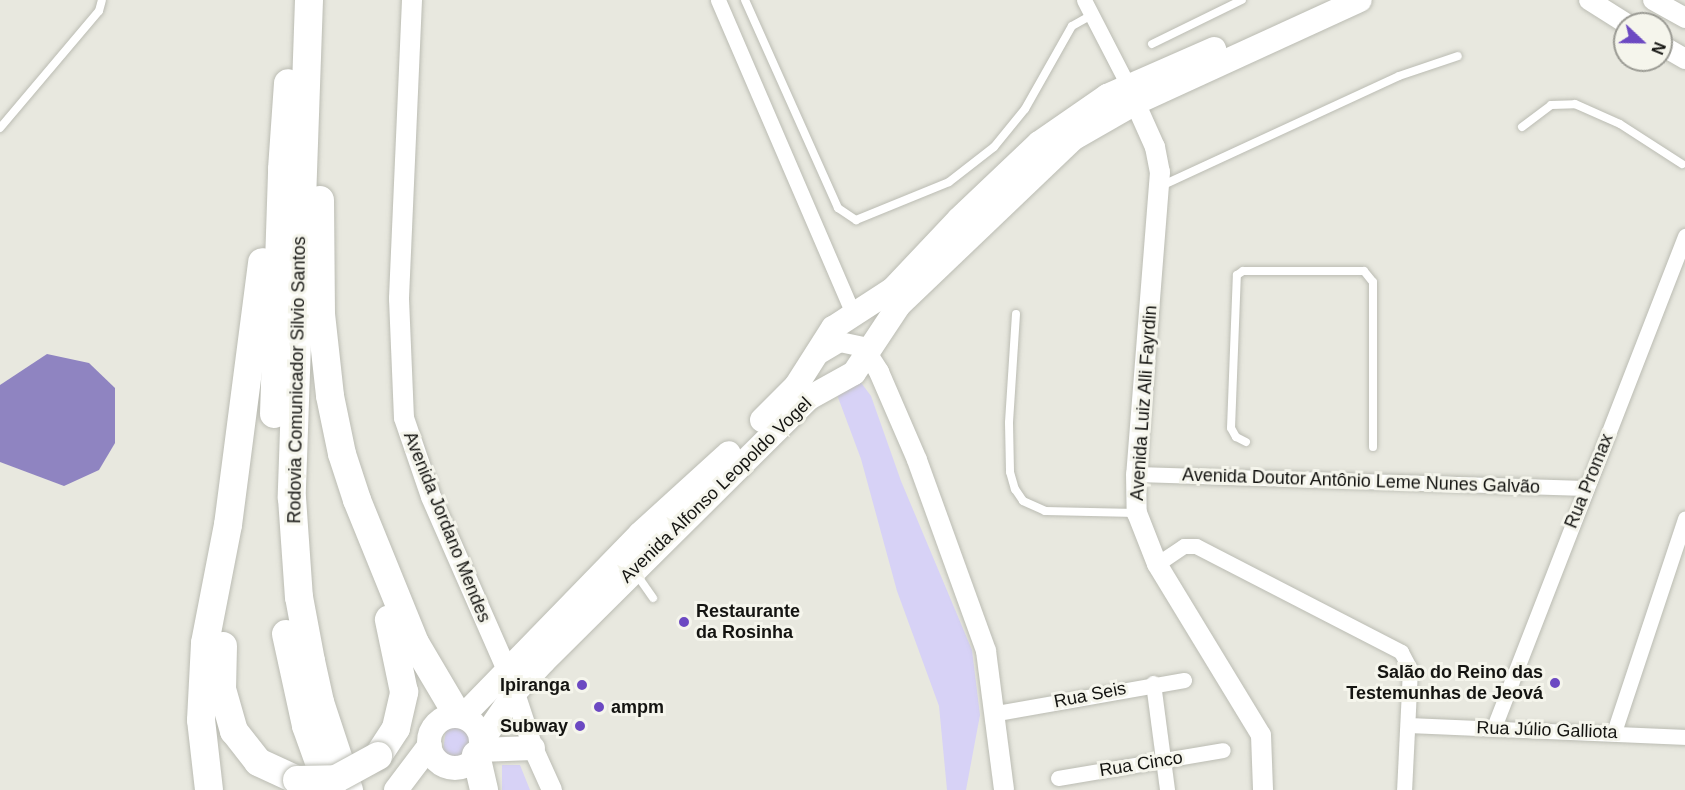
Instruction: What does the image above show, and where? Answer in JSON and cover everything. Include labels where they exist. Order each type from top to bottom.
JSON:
[{"type":"highway","name":"Rodovia Comunicador Silvio Santos","points":[[291,0],[274,362],[276,545],[293,671],[306,726],[329,790]]},
{"type":"highway","name":"Rodovia Comunicador Silvio Santos","points":[[309,0],[292,498],[299,597],[311,661],[350,790]]},
{"type":"highway","points":[[228,525],[233,542],[222,649],[226,709],[234,731],[252,755],[273,772],[297,780],[336,779],[378,756],[396,728],[404,692],[402,666],[363,536],[357,500],[330,396],[321,314],[319,0]]},
{"type":"highway","points":[[209,790],[201,720],[205,643],[228,525],[262,257],[282,169]]},
{"type":"highway","points":[[357,500],[415,643],[460,714]]},
{"type":"highway","points":[[479,749],[484,790]]},
{"type":"main road","name":"Avenida Alfonso Leopoldo Vogel","points":[[512,682],[633,570],[809,398],[848,377],[868,353],[898,305],[1074,138],[1132,95],[1322,0]]},
{"type":"main road","name":"Avenida Alfonso Leopoldo Vogel","points":[[512,682],[640,534],[796,386],[833,328],[892,290],[959,219],[1040,143],[1073,117],[1132,95],[1360,0]]},
{"type":"main road","points":[[416,783],[436,723],[460,714],[512,682]]},
{"type":"main road","points":[[396,790],[448,770],[464,767],[479,749],[512,682]]},
{"type":"main road","points":[[460,714],[479,731],[479,749]]},
{"type":"main road","points":[[430,745],[435,760],[448,770]]},
{"type":"main road","points":[[479,749],[533,748]]},
{"type":"street","name":"Avenida Jordano Mendes","points":[[412,0],[399,299],[404,418],[431,497],[512,682],[533,748],[552,790]]},
{"type":"street","points":[[718,0],[853,313]]},
{"type":"street","name":"Avenida Luiz Alli Fayrdin","points":[[1084,0],[1132,95],[1155,147],[1160,187],[1136,474],[1137,513],[1157,564],[1261,735],[1263,790]]},
{"type":"street","points":[[1589,0],[1613,15]]},
{"type":"street","points":[[1653,0],[1685,18]]},
{"type":"street","name":"Rua Promax","points":[[1494,727],[1685,236]]},
{"type":"street","points":[[813,358],[840,342],[853,342],[868,353],[916,460],[976,617],[997,713],[1004,790]]},
{"type":"street","name":"Avenida Doutor Antônio Leme Nunes Galvão","points":[[1136,474],[1586,488]]},
{"type":"street","points":[[1614,732],[1685,519]]},
{"type":"street","points":[[1157,564],[1184,546],[1197,546],[1395,648],[1405,656],[1410,669],[1410,725],[1404,790]]},
{"type":"street","name":"Rua Seis","points":[[997,713],[1154,683],[1184,680]]},
{"type":"street","points":[[1154,683],[1167,790]]},
{"type":"street","name":"Rua Júlio Galliota","points":[[1410,725],[1614,732],[1685,737]]},
{"type":"street","name":"Rua Cinco","points":[[1058,778],[1223,750]]},
{"type":"lane","points":[[0,128],[99,11],[102,0]]},
{"type":"lane","points":[[745,0],[838,208],[856,220],[949,182],[994,147],[1025,109],[1072,26],[1092,15]]},
{"type":"lane","points":[[1152,44],[1242,0]]},
{"type":"lane","points":[[1160,187],[1399,76],[1458,56]]},
{"type":"lane","points":[[1522,127],[1551,105],[1575,104],[1620,124],[1682,164]]},
{"type":"lane","points":[[1246,442],[1236,437],[1231,428],[1233,283],[1237,275],[1243,271],[1364,271],[1373,282],[1373,447]]},
{"type":"lane","points":[[1016,314],[1009,423],[1010,472],[1015,489],[1023,501],[1045,511],[1137,513]]},
{"type":"lane","points":[[633,570],[653,598]]},
{"type":"shaded area","points":[[47,354],[89,363],[115,388],[115,443],[99,470],[64,486],[0,462],[0,385]]},
{"type":"shaded area","points":[[856,376],[871,396],[901,481],[972,650],[980,715],[966,790],[947,790],[939,706],[897,591],[861,459],[836,392]]},
{"type":"shaded area","points":[[470,723],[473,738],[463,758],[451,759],[443,751],[448,724]]},
{"type":"shaded area","points":[[502,765],[520,765],[530,790],[502,790]]},
{"type":"place","name":"Restaurante da Rosinha","points":[[684,622]]},
{"type":"place","name":"Salão do Reino das Testemunhas de Jeová","points":[[1555,683]]},
{"type":"place","name":"Ipiranga","points":[[582,685]]},
{"type":"place","name":"ampm","points":[[599,707]]},
{"type":"place","name":"Subway","points":[[580,726]]}]
